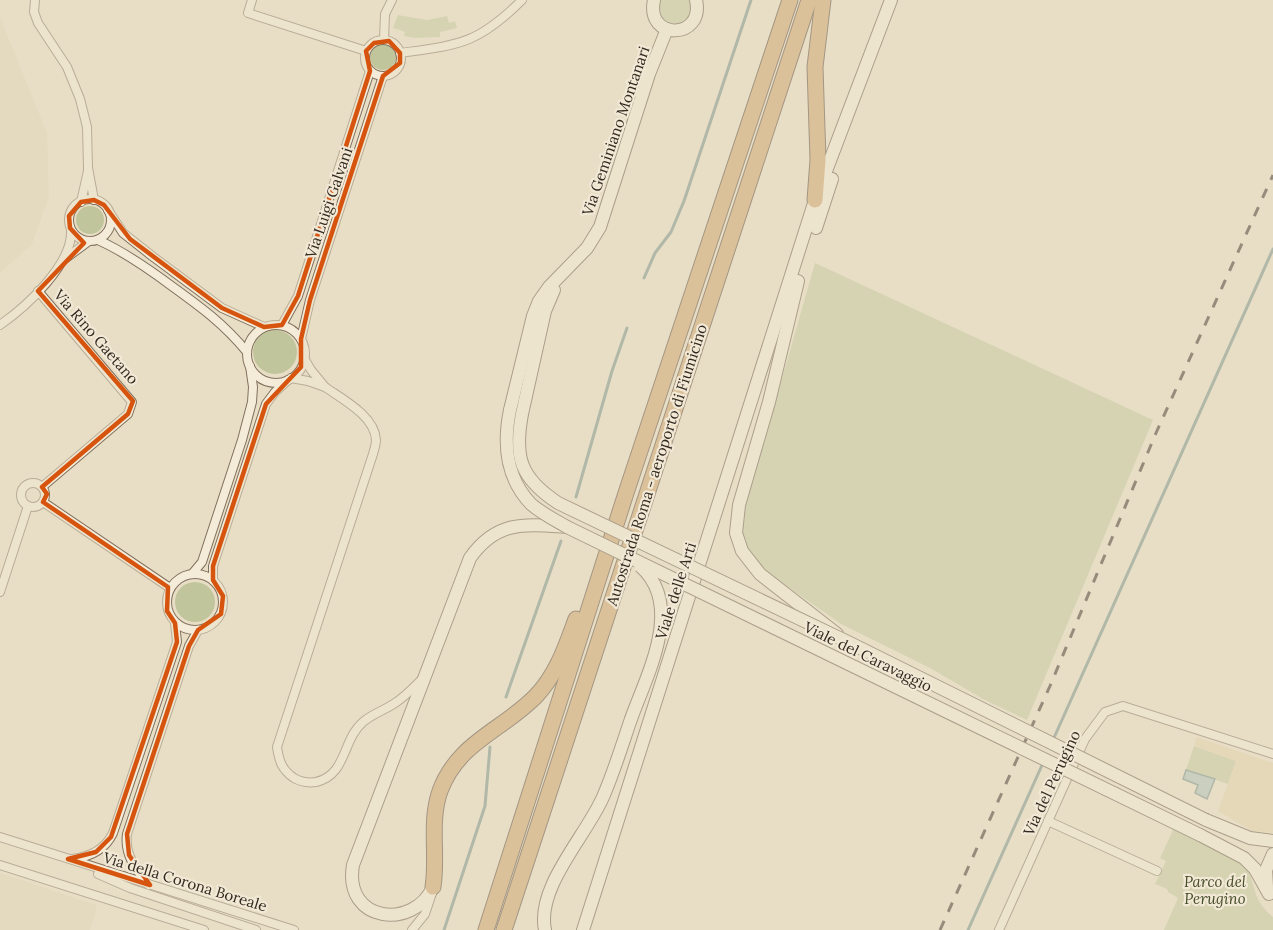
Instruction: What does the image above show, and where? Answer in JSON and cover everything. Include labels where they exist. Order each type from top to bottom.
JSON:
[{"type":"highway","name":"Autostrada Roma - aeroporto di Fiumicino","points":[[486,930],[626,493],[790,0]]},
{"type":"highway","name":"Autostrada Roma - aeroporto di Fiumicino","points":[[504,930],[809,0]]},
{"type":"highway","points":[[815,200],[818,160],[815,67],[823,0]]},
{"type":"highway","points":[[433,887],[436,859],[434,813],[443,783],[454,764],[468,749],[522,710],[542,690],[560,659],[626,493]]},
{"type":"street","points":[[35,0],[34,12],[38,23],[67,67],[80,99],[87,127],[88,168],[94,200]]},
{"type":"street","points":[[252,0],[248,13],[366,51]]},
{"type":"street","points":[[384,40],[385,14],[392,0]]},
{"type":"street","points":[[400,53],[448,46],[475,38],[501,20],[522,0]]},
{"type":"street","points":[[654,0],[653,14],[656,21],[667,29],[682,30],[697,14],[696,0]]},
{"type":"street","name":"Viale delle Arti","points":[[583,930],[815,200],[891,0]]},
{"type":"street","name":"Via Geminiano Montanari","points":[[516,412],[533,316],[544,293],[587,248],[603,219],[649,74],[667,29]]},
{"type":"street","points":[[384,40],[394,44],[400,53],[400,63],[394,72],[383,76],[370,71],[365,62],[366,51],[374,43],[384,40]]},
{"type":"street","name":"Via Luigi Galvani","points":[[282,325],[298,296],[370,71]]},
{"type":"street","name":"Via Luigi Galvani","points":[[301,339],[310,300],[383,76]]},
{"type":"street","name":"Viale delle Arti","points":[[843,128],[843,143],[797,284],[769,402],[739,505],[736,534],[751,564],[766,579],[850,644]]},
{"type":"street","points":[[81,202],[88,168]]},
{"type":"street","points":[[0,326],[38,291],[63,260],[71,241],[69,216],[72,210],[81,202],[94,200],[104,205],[123,233],[222,308],[264,327],[282,325],[296,333],[304,348],[302,367],[275,392],[266,404],[213,566],[213,580]]},
{"type":"street","points":[[63,260],[108,230],[111,224],[108,210]]},
{"type":"street","points":[[70,228],[78,237],[93,240],[135,260],[215,318],[247,352],[253,387],[252,402],[242,440],[201,562],[192,574]]},
{"type":"street","name":"Viale delle Arti","points":[[796,261],[797,284]]},
{"type":"street","name":"Via Rino Gaetano","points":[[38,291],[132,402],[128,414],[42,487]]},
{"type":"street","points":[[247,352],[252,337],[264,327]]},
{"type":"street","points":[[304,358],[325,387],[363,415],[376,439],[277,747],[278,759],[285,771],[297,780],[310,783],[330,776],[336,771],[352,735],[363,721],[396,703],[425,676]]},
{"type":"street","points":[[250,366],[255,374],[270,382],[289,379],[308,381],[325,387]]},
{"type":"street","name":"Viale del Caravaggio","points":[[516,412],[506,447],[508,464],[515,480],[531,504],[567,527],[1244,858],[1255,869],[1271,896]]},
{"type":"street","name":"Viale del Caravaggio","points":[[516,412],[522,465],[533,483],[552,499],[572,511],[850,644],[1206,820],[1250,838],[1273,841]]},
{"type":"street","points":[[34,484],[42,487],[45,494],[43,502],[37,506],[28,506],[22,499],[24,489],[34,484]]},
{"type":"street","points":[[43,502],[170,588]]},
{"type":"street","points":[[0,592],[28,506]]},
{"type":"street","points":[[433,887],[428,899],[419,909],[401,918],[387,919],[375,916],[364,909],[354,893],[351,879],[353,865],[470,558],[489,538],[510,526],[525,524],[567,527]]},
{"type":"street","points":[[545,930],[545,907],[551,890],[603,796],[632,720],[661,628],[663,610],[651,578],[641,567],[616,551]]},
{"type":"street","points":[[192,574],[200,574],[213,580],[223,596],[223,605],[215,622],[207,628],[198,630],[190,630],[176,623],[167,610],[166,603],[170,588],[179,578],[192,574]]},
{"type":"street","points":[[68,859],[96,852],[111,837],[177,642],[176,623]]},
{"type":"street","points":[[150,885],[139,873],[129,855],[127,834],[189,646],[198,630]]},
{"type":"street","name":"Via del Perugino","points":[[999,930],[1085,739],[1105,712],[1123,706],[1273,754]]},
{"type":"street","points":[[1048,821],[1157,871]]},
{"type":"street","name":"Via della Corona Boreale","points":[[0,837],[294,930]]},
{"type":"street","points":[[1271,896],[1266,882],[1266,870],[1273,854]]},
{"type":"street","name":"Via della Corona Boreale","points":[[68,859],[130,888],[256,930]]},
{"type":"street","points":[[0,865],[204,930]]},
{"type":"street","points":[[412,930],[425,914],[433,887]]},
{"type":"highlighted area","points":[[389,41],[400,53],[400,63],[383,76],[310,300],[301,339],[301,367],[266,404],[213,566],[213,580],[223,596],[221,614],[198,630],[189,646],[127,834],[129,855],[150,885],[68,859],[96,852],[111,837],[177,642],[175,623],[167,611],[168,587],[43,502],[47,494],[42,487],[128,414],[133,401],[38,291],[84,243],[70,228],[69,216],[81,202],[94,200],[104,205],[130,239],[222,308],[264,327],[282,325],[298,296],[370,71],[366,51],[374,43]]},
{"type":"shaded area","points":[[0,17],[47,133],[49,197],[32,244],[0,273]]},
{"type":"shaded area","points":[[0,873],[96,905],[90,930],[0,930]]},
{"type":"green space","points":[[659,0],[692,0],[690,19],[677,24],[667,22],[659,16]]},
{"type":"green space","points":[[398,15],[427,20],[447,16],[449,23],[455,21],[457,28],[440,32],[440,37],[404,36],[405,32],[393,28]]},
{"type":"green space","points":[[383,44],[392,48],[396,57],[392,66],[383,70],[374,66],[370,57],[374,48]]},
{"type":"green space","points":[[90,206],[100,210],[104,220],[100,230],[90,234],[80,230],[76,220],[80,210]]},
{"type":"green space","points":[[815,263],[1153,420],[1027,720],[841,624],[768,573],[749,555],[742,532],[742,519]]},
{"type":"green space","points":[[275,330],[290,337],[297,352],[290,367],[275,374],[260,367],[253,352],[260,337]]},
{"type":"green space","points":[[195,582],[209,588],[215,602],[209,616],[195,622],[181,616],[175,602],[181,588]]},
{"type":"green space","points":[[1194,746],[1236,761],[1228,784],[1186,770]]},
{"type":"green space","name":"Parco del Perugino","points":[[1174,828],[1243,863],[1251,877],[1260,903],[1273,917],[1273,930],[1164,930],[1178,898],[1167,889],[1155,884],[1166,861],[1160,858]]},
{"type":"sand","points":[[1197,737],[1273,763],[1273,833],[1252,831],[1218,811],[1236,761],[1194,746]]},
{"type":"water","points":[[1186,770],[1215,779],[1207,799],[1195,793],[1198,785],[1183,779]]},
{"type":"waterway","points":[[644,278],[655,253],[671,232],[684,201],[751,0]]},
{"type":"waterway","points":[[1053,740],[1273,249]]},
{"type":"waterway","points":[[576,497],[612,371],[627,328]]},
{"type":"waterway","points":[[506,697],[561,541]]},
{"type":"waterway","points":[[444,930],[485,806],[490,747]]},
{"type":"waterway","points":[[968,930],[1043,763]]},
{"type":"railway","points":[[940,930],[1050,686],[1156,433],[1273,175]]}]
